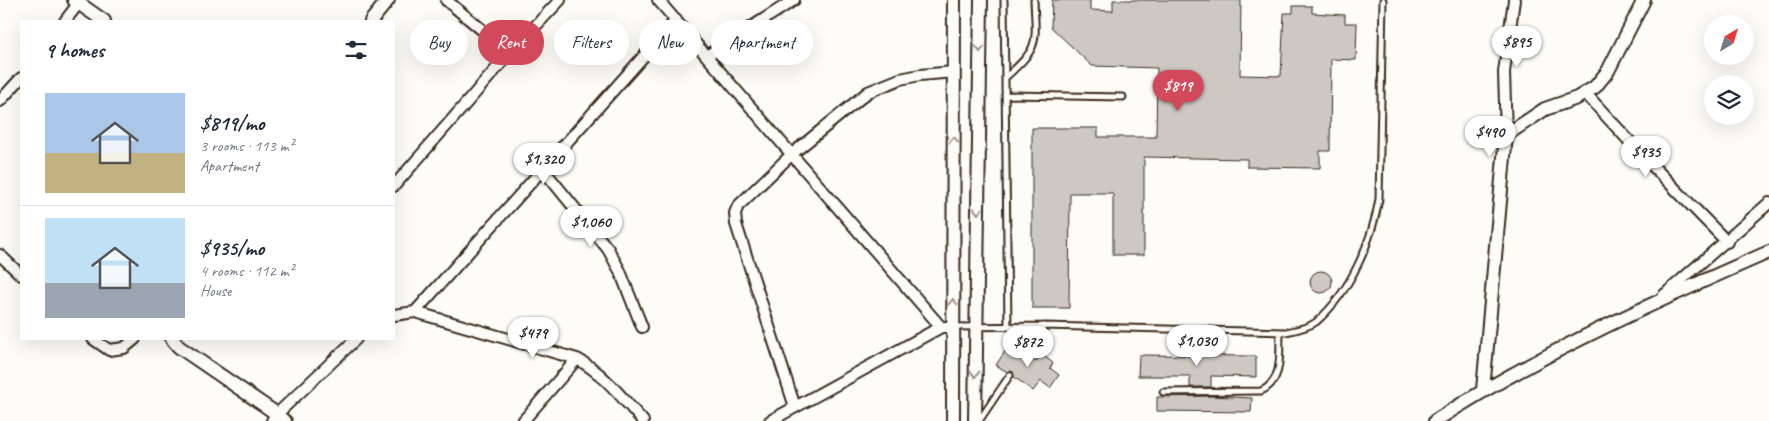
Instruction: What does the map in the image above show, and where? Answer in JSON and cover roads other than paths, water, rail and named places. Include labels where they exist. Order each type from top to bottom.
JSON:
[{"type":"street","points":[[372,20],[388,0]]},
{"type":"street","points":[[446,0],[478,26]]},
{"type":"street","points":[[541,20],[560,0]]},
{"type":"street","points":[[658,0],[676,20]]},
{"type":"street","points":[[708,55],[794,0]]},
{"type":"street","points":[[953,421],[947,327],[954,72],[954,0]]},
{"type":"street","points":[[977,421],[976,328],[981,0]]},
{"type":"street","points":[[1483,390],[1506,135],[1504,72],[1514,0]]},
{"type":"street","points":[[1506,135],[1544,109],[1586,94],[1608,71],[1644,0]]},
{"type":"street","points":[[66,20],[78,1],[103,20]]},
{"type":"street","points":[[701,47],[792,154],[947,327]]},
{"type":"street","points":[[415,312],[639,61]]},
{"type":"street","points":[[395,185],[500,65]]},
{"type":"street","points":[[795,407],[736,224],[735,213],[742,200],[792,154],[868,92],[900,79],[954,72]]},
{"type":"street","points":[[0,101],[20,79]]},
{"type":"street","points":[[1586,94],[1727,242]]},
{"type":"street","points":[[542,168],[608,249],[620,271],[642,327]]},
{"type":"street","points":[[1659,300],[1727,242],[1769,202]]},
{"type":"street","points":[[1436,421],[1483,390],[1659,300],[1769,252]]},
{"type":"street","points":[[0,255],[20,273]]},
{"type":"street","points":[[395,315],[415,312],[577,359],[606,379],[643,421]]},
{"type":"street","points":[[770,421],[947,327]]},
{"type":"street","points":[[94,340],[109,350],[124,348],[134,340]]},
{"type":"street","points":[[173,340],[179,347],[279,419],[355,340]]},
{"type":"street","points":[[523,421],[577,359]]},
{"type":"lane","points":[[1004,0],[1008,327]]},
{"type":"lane","points":[[1005,78],[1025,60],[1036,42],[1034,0]]},
{"type":"lane","points":[[947,327],[1044,326],[1280,332],[1307,326],[1315,322],[1345,287],[1375,225],[1379,199],[1383,0]]},
{"type":"lane","points":[[1005,95],[1123,97]]},
{"type":"lane","points":[[1024,354],[1044,326]]},
{"type":"lane","points":[[1163,392],[1261,391],[1270,387],[1278,375],[1280,332]]},
{"type":"lane","points":[[977,421],[1010,375]]}]
